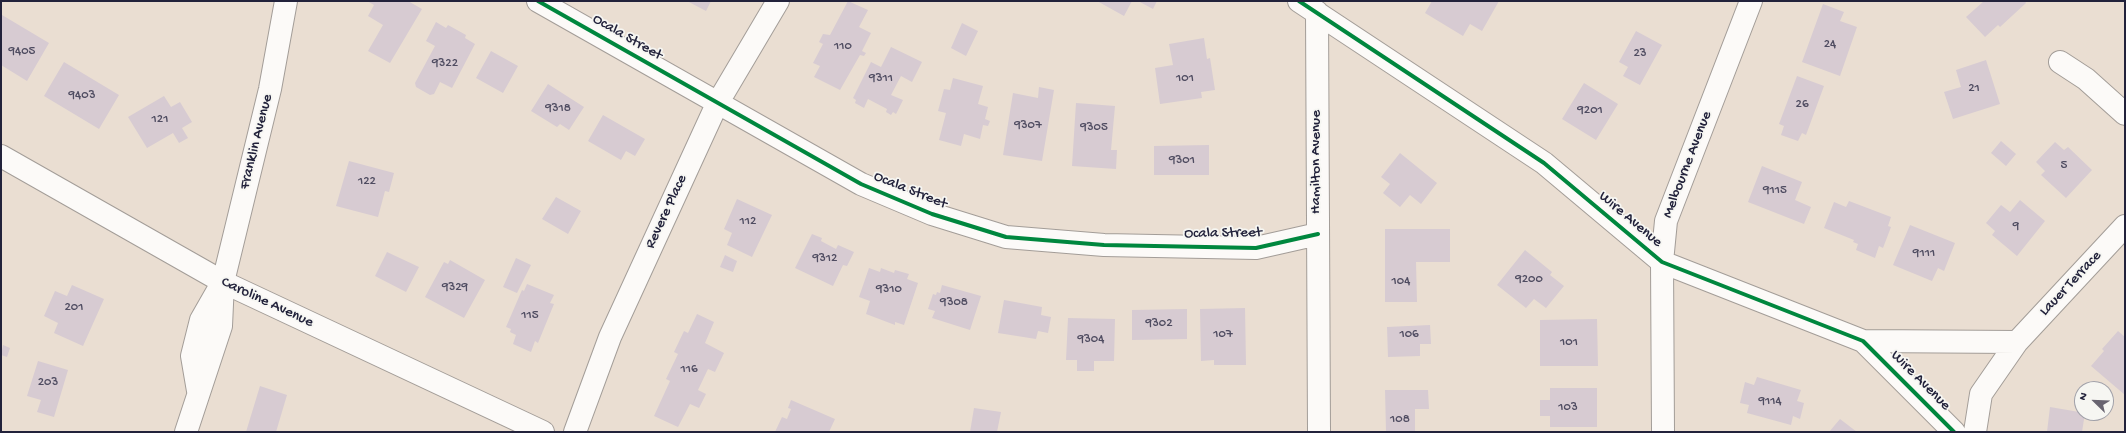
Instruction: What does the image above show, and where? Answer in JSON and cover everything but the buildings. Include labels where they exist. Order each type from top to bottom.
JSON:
[{"type":"street","name":"Franklin Avenue","points":[[186,432],[198,394],[192,356],[201,320],[223,282],[270,89],[286,1]]},
{"type":"street","name":"Ocala Street","points":[[538,1],[716,104],[861,184],[932,214],[1006,236],[1104,245],[1256,248],[1318,234]]},
{"type":"street","name":"Revere Place","points":[[575,432],[610,337],[716,104],[778,1]]},
{"type":"street","name":"Melbourne Avenue","points":[[1663,432],[1662,262],[1666,221],[1751,1]]},
{"type":"street","name":"Wire Avenue","points":[[1308,6],[1544,163],[1662,262],[1863,341],[1954,432]]},
{"type":"street","name":"Hamilton Avenue","points":[[1308,6],[1318,234],[1319,432]]},
{"type":"street","points":[[2060,62],[2086,79],[2125,114]]},
{"type":"street","name":"Caroline Avenue","points":[[1,156],[223,282],[543,432]]},
{"type":"street","name":"Lauer Terrace","points":[[1975,432],[1981,394],[2017,342],[2125,226]]},
{"type":"street","points":[[1863,341],[2017,342]]},
{"type":"cycle path","points":[[538,1],[861,184],[932,214],[1006,237],[1104,245],[1256,248],[1318,234]]},
{"type":"cycle path","points":[[1299,1],[1544,163],[1662,262],[1863,341],[1954,432]]}]
